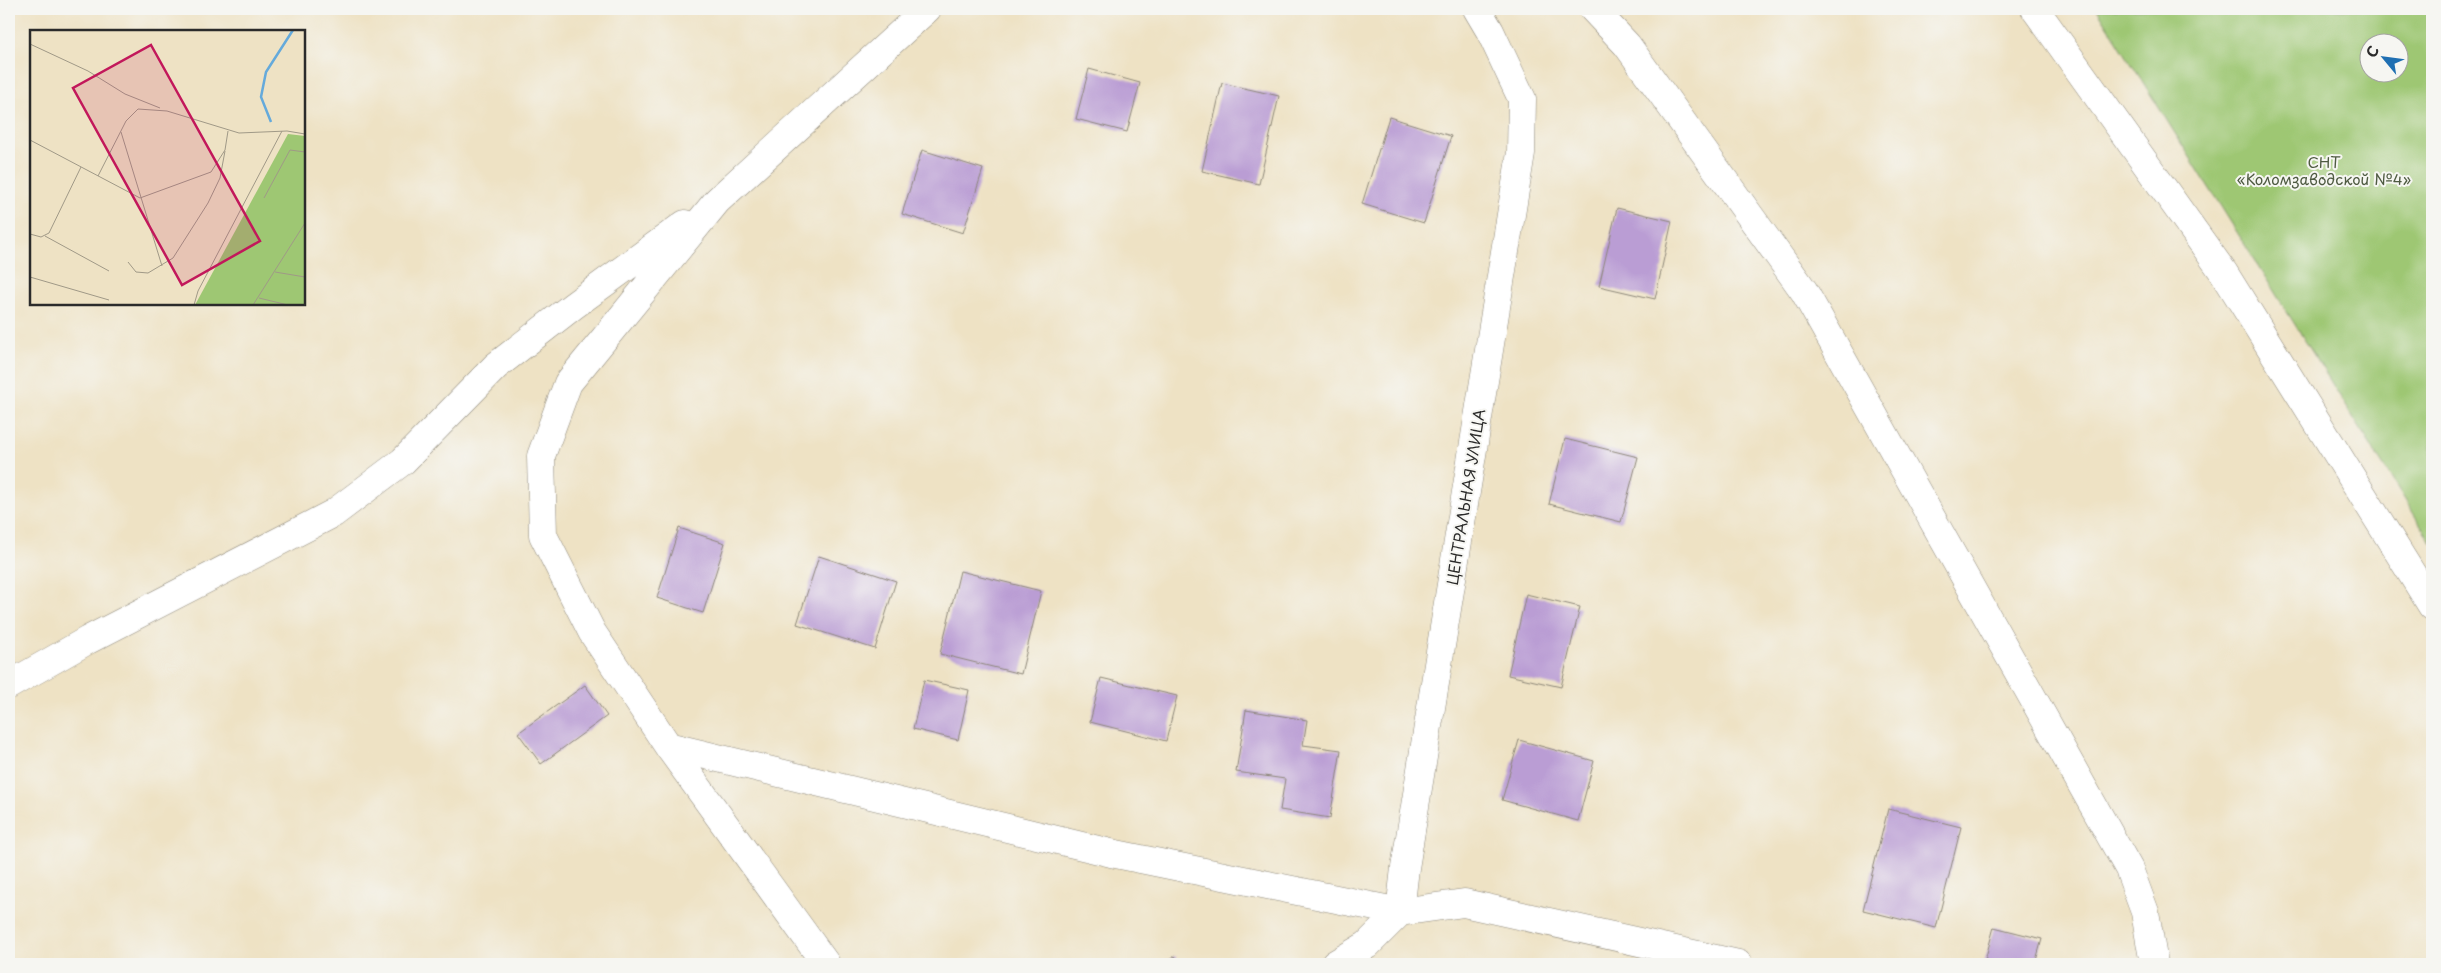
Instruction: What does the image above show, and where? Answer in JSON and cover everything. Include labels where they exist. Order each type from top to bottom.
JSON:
[{"type":"street","points":[[9,685],[88,640],[334,514],[403,461],[496,366],[573,306],[717,201],[928,9]]},
{"type":"street","name":"ЦЕНТРАЛЬНАЯ УЛИЦА","points":[[1400,912],[1405,868],[1521,153],[1522,99],[1490,31],[1477,9]]},
{"type":"street","points":[[1593,9],[1627,45],[1804,291],[2129,869],[2145,912],[2154,964]]},
{"type":"street","points":[[2035,9],[2224,273],[2432,606]]},
{"type":"street","points":[[717,201],[568,383],[541,456],[543,535],[592,632],[668,746],[826,964]]},
{"type":"street","points":[[668,746],[1111,854],[1400,912],[1464,903],[1738,964]]},
{"type":"street","points":[[1335,964],[1367,945],[1400,912]]},
{"type":"green space","name":"СНТ «Коломзаводской №4»","points":[[2097,9],[2432,9],[2432,543]]},
{"type":"building","points":[[1089,69],[1140,83],[1127,132],[1076,119]]},
{"type":"building","points":[[1222,83],[1279,96],[1259,184],[1202,171]]},
{"type":"building","points":[[1389,117],[1451,136],[1424,223],[1362,204]]},
{"type":"building","points":[[922,150],[983,169],[963,233],[902,214]]},
{"type":"building","points":[[1617,208],[1672,221],[1655,299],[1599,286]]},
{"type":"building","points":[[1565,439],[1638,457],[1621,522],[1549,504]]},
{"type":"building","points":[[679,528],[725,543],[703,613],[657,598]]},
{"type":"building","points":[[819,556],[896,581],[875,649],[797,624]]},
{"type":"building","points":[[960,571],[1041,591],[1021,674],[940,654]]},
{"type":"building","points":[[1526,594],[1580,607],[1561,687],[1508,675]]},
{"type":"building","points":[[1101,678],[1177,696],[1166,741],[1090,722]]},
{"type":"building","points":[[924,680],[969,690],[958,740],[913,729]]},
{"type":"building","points":[[585,685],[607,716],[541,764],[518,733]]},
{"type":"building","points":[[1246,710],[1307,720],[1303,745],[1341,750],[1330,818],[1280,810],[1285,779],[1236,772]]},
{"type":"building","points":[[1519,740],[1594,761],[1578,821],[1502,800]]},
{"type":"building","points":[[1888,809],[1961,827],[1936,928],[1863,910]]},
{"type":"building","points":[[1994,927],[2042,939],[2035,964],[1984,964]]},
{"type":"building","points":[[1175,956],[1180,964],[1162,964]]}]
